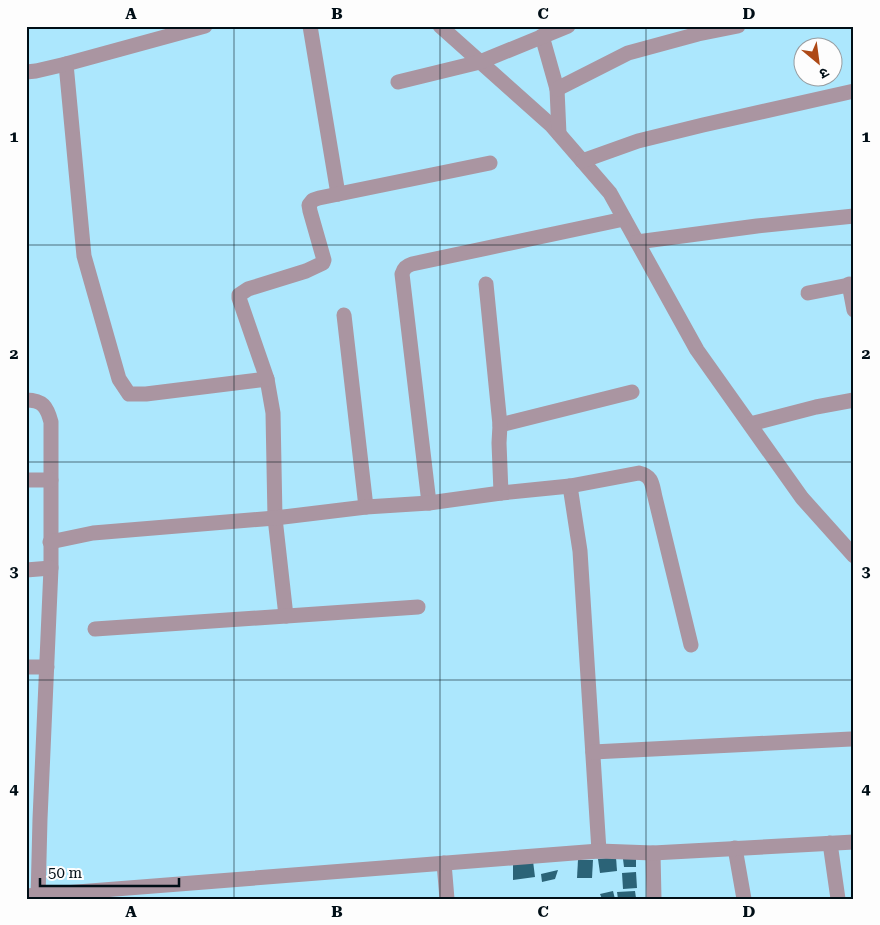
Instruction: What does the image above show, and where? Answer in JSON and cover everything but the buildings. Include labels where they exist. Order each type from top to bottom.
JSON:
[{"type":"street","points":[[26,72],[66,64],[204,26]]},
{"type":"street","points":[[310,26],[338,194]]},
{"type":"street","points":[[440,26],[559,134],[610,192],[697,350],[802,498],[854,556]]},
{"type":"street","points":[[398,82],[480,62],[568,26]]},
{"type":"street","points":[[557,89],[628,53],[698,34],[738,26]]},
{"type":"street","points":[[542,36],[557,89],[559,134]]},
{"type":"street","points":[[66,64],[84,256],[119,379],[124,388],[129,394],[146,394],[267,379]]},
{"type":"street","points":[[582,161],[638,141],[854,91]]},
{"type":"street","points":[[286,616],[275,518],[272,414],[267,379],[239,294],[248,289],[306,271],[324,263],[309,205],[313,200],[490,163]]},
{"type":"street","points":[[637,242],[757,226],[854,216]]},
{"type":"street","points":[[429,503],[413,375],[403,270],[406,266],[412,264],[624,218]]},
{"type":"street","points":[[486,284],[500,425],[501,493]]},
{"type":"street","points":[[808,293],[851,284],[854,310]]},
{"type":"street","points":[[344,315],[366,507]]},
{"type":"street","points":[[500,425],[632,392]]},
{"type":"street","points":[[26,400],[34,400],[40,403],[46,407],[49,415],[52,480],[47,667],[40,819],[34,896],[599,851],[653,853],[854,842]]},
{"type":"street","points":[[750,424],[816,407],[854,400]]},
{"type":"street","points":[[50,542],[93,533],[275,518],[366,507],[429,503],[570,486],[638,473],[646,474],[650,479],[691,646]]},
{"type":"street","points":[[26,480],[52,480]]},
{"type":"street","points":[[570,486],[580,551],[599,851]]},
{"type":"street","points":[[26,570],[51,568]]},
{"type":"street","points":[[95,629],[418,607]]},
{"type":"street","points":[[26,666],[47,667]]},
{"type":"street","points":[[593,752],[851,740]]},
{"type":"street","points":[[830,843],[838,899]]},
{"type":"street","points":[[736,848],[744,899]]},
{"type":"street","points":[[653,853],[654,899]]},
{"type":"street","points":[[444,863],[447,899]]}]
